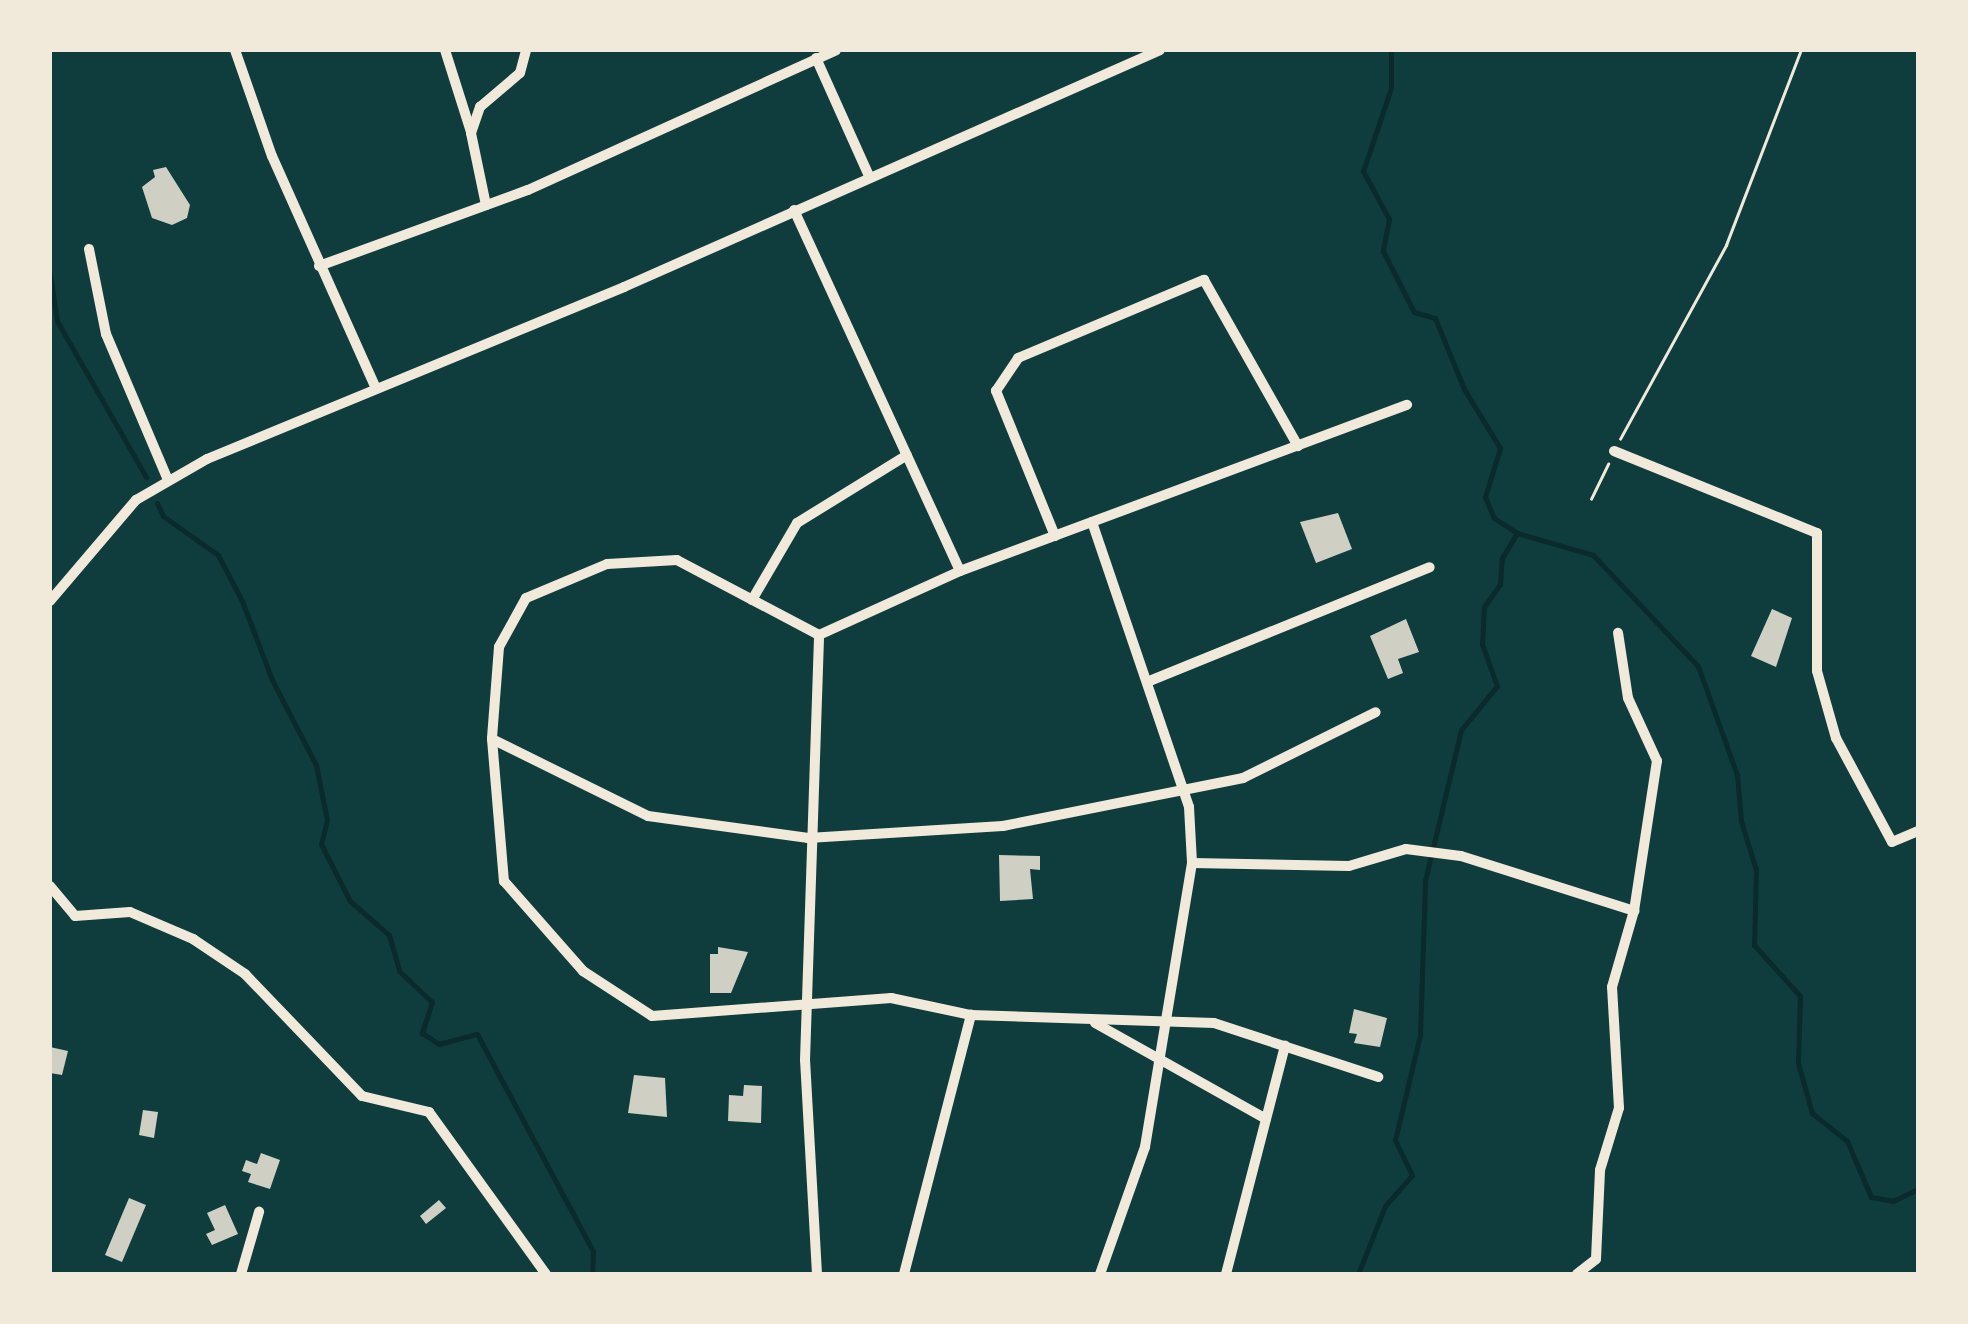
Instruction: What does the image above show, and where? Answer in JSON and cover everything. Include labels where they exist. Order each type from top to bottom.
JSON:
[{"type":"street","points":[[235,50],[318,266],[376,388]]},
{"type":"street","points":[[445,50],[471,133],[486,205]]},
{"type":"street","points":[[471,133],[480,107],[520,73],[526,50]]},
{"type":"street","points":[[318,266],[486,205],[836,50]]},
{"type":"street","points":[[50,602],[136,500],[168,480],[1160,50]]},
{"type":"street","points":[[816,58],[869,176]]},
{"type":"street","points":[[794,210],[960,571]]},
{"type":"street","points":[[89,249],[106,334],[168,480]]},
{"type":"street","points":[[1055,536],[996,391],[1018,358],[1204,280],[1298,446]]},
{"type":"street","points":[[818,636],[960,571],[1407,405]]},
{"type":"street","points":[[1614,452],[1817,533],[1817,671],[1836,738],[1892,842],[1918,831]]},
{"type":"street","points":[[752,600],[796,522],[906,455]]},
{"type":"street","points":[[1092,522],[1184,790],[1192,863],[1170,1024],[1146,1147],[1100,1274]]},
{"type":"street","points":[[818,636],[678,560],[607,564],[526,598],[499,647],[492,739],[504,881],[583,971],[652,1016],[891,998],[971,1015],[1214,1023],[1378,1077]]},
{"type":"street","points":[[1146,682],[1430,567]]},
{"type":"street","points":[[1578,1274],[1596,1259],[1600,1170],[1619,1108],[1612,987],[1634,911],[1657,761],[1628,698],[1618,633]]},
{"type":"street","points":[[816,1274],[806,1002],[808,838],[818,636]]},
{"type":"street","points":[[492,739],[648,816],[808,838],[1004,826],[1243,778],[1376,712]]},
{"type":"street","points":[[1192,863],[1349,866],[1406,850],[1461,856],[1634,911]]},
{"type":"street","points":[[50,886],[75,916],[130,912],[194,939],[245,974],[362,1096],[430,1112],[546,1274]]},
{"type":"street","points":[[904,1274],[971,1015]]},
{"type":"street","points":[[1090,1020],[1266,1119]]},
{"type":"street","points":[[1226,1274],[1286,1046]]},
{"type":"street","points":[[241,1274],[259,1212]]},
{"type":"path","points":[[1591,499],[1726,245],[1801,50]]},
{"type":"building","points":[[166,167],[190,205],[187,218],[172,225],[152,218],[142,187],[155,177],[153,170]]},
{"type":"building","points":[[1338,513],[1352,549],[1316,563],[1300,522]]},
{"type":"building","points":[[1772,609],[1792,618],[1776,667],[1751,656]]},
{"type":"building","points":[[1406,619],[1419,652],[1398,659],[1403,673],[1388,679],[1370,636]]},
{"type":"building","points":[[999,855],[1040,856],[1040,870],[1030,869],[1033,899],[1000,901]]},
{"type":"building","points":[[718,947],[748,952],[731,993],[710,993],[710,954],[718,954]]},
{"type":"building","points":[[1354,1009],[1387,1018],[1380,1047],[1354,1043],[1357,1034],[1349,1033]]},
{"type":"building","points":[[50,1047],[68,1051],[62,1075],[50,1073]]},
{"type":"building","points":[[634,1075],[665,1078],[667,1117],[628,1113]]},
{"type":"building","points":[[744,1085],[762,1086],[761,1123],[728,1121],[729,1095],[743,1096]]},
{"type":"building","points":[[143,1110],[158,1112],[154,1138],[139,1135]]},
{"type":"building","points":[[261,1153],[280,1160],[270,1189],[248,1182],[251,1174],[242,1171],[246,1160],[257,1164]]},
{"type":"building","points":[[129,1198],[146,1205],[122,1262],[105,1255]]},
{"type":"building","points":[[439,1200],[446,1208],[426,1224],[420,1216]]},
{"type":"building","points":[[225,1205],[238,1234],[212,1245],[206,1234],[215,1230],[207,1213]]},
{"type":"waterway","points":[[1391,50],[1391,88],[1363,171],[1389,219],[1383,251],[1414,312],[1435,318],[1464,389],[1500,448],[1485,497],[1494,518],[1517,533],[1593,555],[1698,666],[1737,775],[1741,821],[1756,870],[1754,945],[1800,996],[1798,1063],[1812,1113],[1847,1141],[1871,1197],[1893,1201],[1918,1189]]},
{"type":"waterway","points":[[50,274],[57,321],[146,477]]},
{"type":"waterway","points":[[157,503],[163,516],[218,555],[242,601],[272,680],[316,765],[327,820],[321,844],[350,901],[389,935],[399,971],[432,1002],[422,1033],[439,1044],[477,1034],[593,1251],[592,1274]]},
{"type":"waterway","points":[[1358,1274],[1385,1206],[1412,1175],[1395,1140],[1420,1035],[1425,881],[1461,730],[1497,686],[1482,644],[1484,607],[1500,584],[1502,558],[1517,533]]}]
